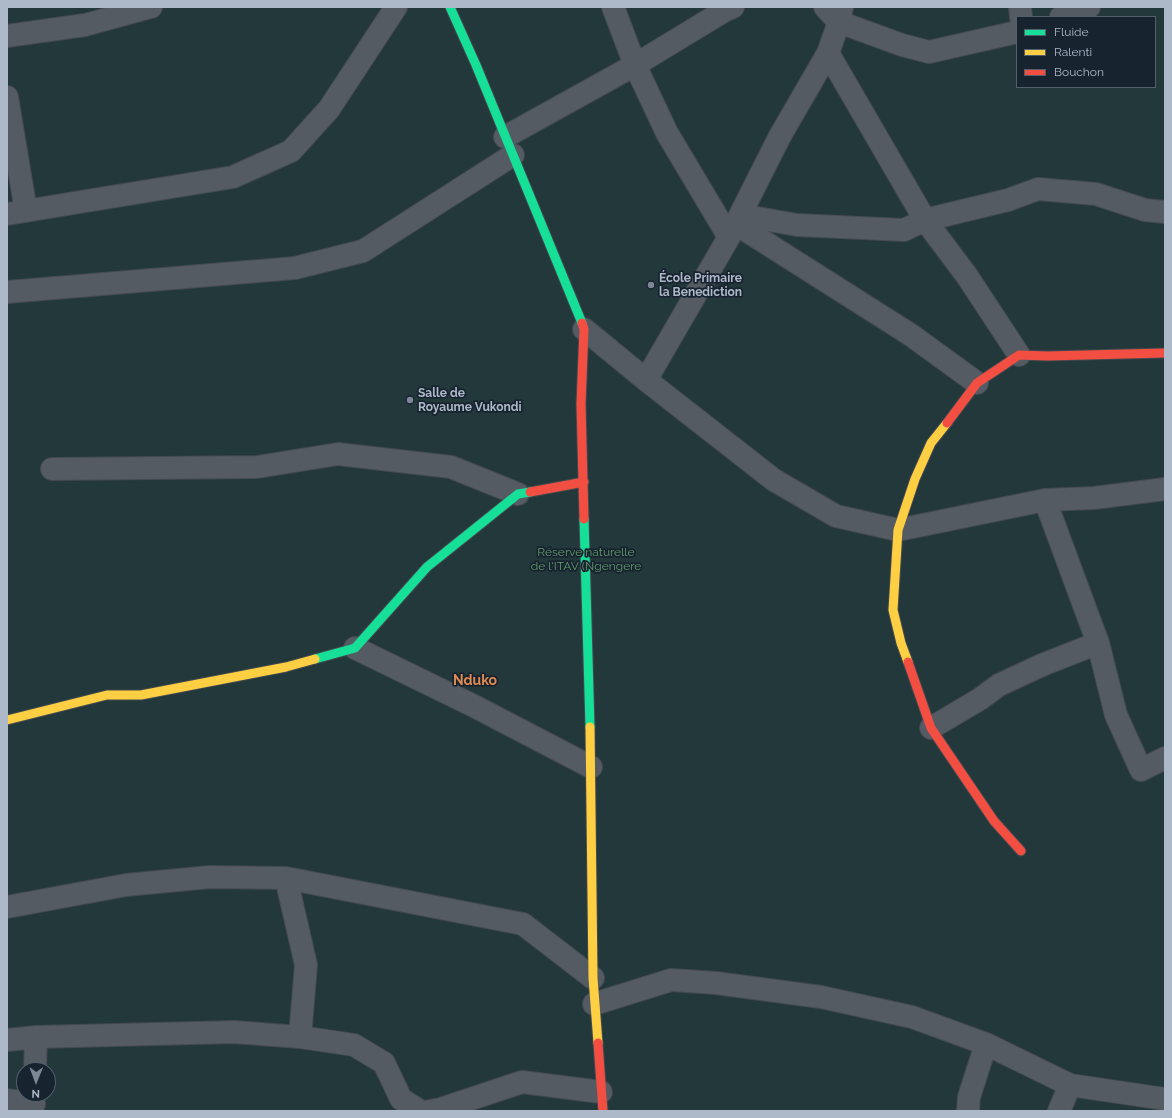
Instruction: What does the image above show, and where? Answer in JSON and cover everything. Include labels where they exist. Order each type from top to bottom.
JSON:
[{"type":"street","points":[[7,36],[85,16],[151,7]]},
{"type":"street","points":[[7,97],[16,213],[233,177],[291,151],[329,109],[396,7]]},
{"type":"street","points":[[430,1111],[441,1109],[522,1082],[602,1101],[593,978],[591,767],[581,404],[584,329],[476,65],[450,7]]},
{"type":"street","points":[[613,7],[635,65],[667,133],[735,225],[912,335],[976,383]]},
{"type":"street","points":[[7,292],[295,268],[363,251],[509,146],[635,65],[733,7]]},
{"type":"street","points":[[1064,16],[1089,7]]},
{"type":"street","points":[[646,380],[735,225],[780,136],[828,53],[836,12],[902,46],[929,52],[1016,32]]},
{"type":"street","points":[[828,53],[925,220],[967,276],[1019,355]]},
{"type":"street","points":[[735,225],[797,225],[904,230],[925,220],[1008,200],[1038,189],[1096,194],[1145,210],[1165,212]]},
{"type":"street","points":[[584,329],[646,380],[774,480],[836,516],[898,530],[1045,500],[1094,498],[1165,489]]},
{"type":"street","points":[[1021,851],[994,821],[931,728],[901,643],[893,610],[898,530],[915,479],[931,443],[976,383],[1019,355],[1047,356],[1165,352]]},
{"type":"street","points":[[52,470],[257,467],[338,454],[451,467],[518,494]]},
{"type":"street","points":[[7,720],[107,695],[148,693],[286,667],[355,648],[427,567],[518,494],[584,482]]},
{"type":"street","points":[[1045,500],[1098,643],[1116,715],[1141,770],[1165,758]]},
{"type":"street","points":[[931,728],[980,699],[999,685],[1042,665],[1098,643]]},
{"type":"street","points":[[355,648],[474,706],[591,767]]},
{"type":"street","points":[[7,907],[126,885],[210,877],[286,878],[523,924],[593,978]]},
{"type":"street","points":[[286,878],[306,965],[300,1037]]},
{"type":"street","points":[[594,1004],[670,980],[716,983],[821,996],[912,1017],[986,1044],[1070,1084],[1165,1099]]},
{"type":"street","points":[[7,1040],[36,1037],[234,1032],[300,1037],[354,1044],[384,1063],[401,1099],[420,1111]]},
{"type":"street","points":[[35,1062],[36,1037]]},
{"type":"street","points":[[968,1111],[969,1098],[986,1044]]},
{"type":"street","points":[[1059,1111],[1070,1084]]},
{"type":"street","points":[[7,1100],[32,1103]]},
{"type":"green space","name":"Réserve naturelle de l'ITAV (Ngengere","points":[[7,7],[1165,7],[1165,1111],[7,1111]]},
{"type":"traffic: fast","points":[[450,7],[476,65],[582,323]]},
{"type":"traffic: fast","points":[[315,659],[355,648],[427,567],[518,494],[530,492]]},
{"type":"traffic: fast","points":[[584,519],[590,727]]},
{"type":"traffic: slow","points":[[908,662],[901,643],[893,610],[898,530],[915,479],[931,443],[947,423]]},
{"type":"traffic: slow","points":[[7,720],[107,695],[141,695],[286,667],[315,659]]},
{"type":"traffic: slow","points":[[590,727],[593,978],[598,1043]]},
{"type":"traffic: jam","points":[[582,323],[584,329],[581,404],[584,519]]},
{"type":"traffic: jam","points":[[947,423],[977,383],[1019,355],[1047,356],[1165,353]]},
{"type":"traffic: jam","points":[[530,492],[584,482]]},
{"type":"traffic: jam","points":[[908,662],[931,728],[994,821],[1021,851]]},
{"type":"traffic: jam","points":[[598,1043],[603,1111]]},
{"type":"place","name":"École Primaire la Benediction","points":[[651,285]]},
{"type":"place","name":"Salle de Royaume Vukondi","points":[[410,400]]},
{"type":"district","name":"Nduko","points":[[475,681]]}]
